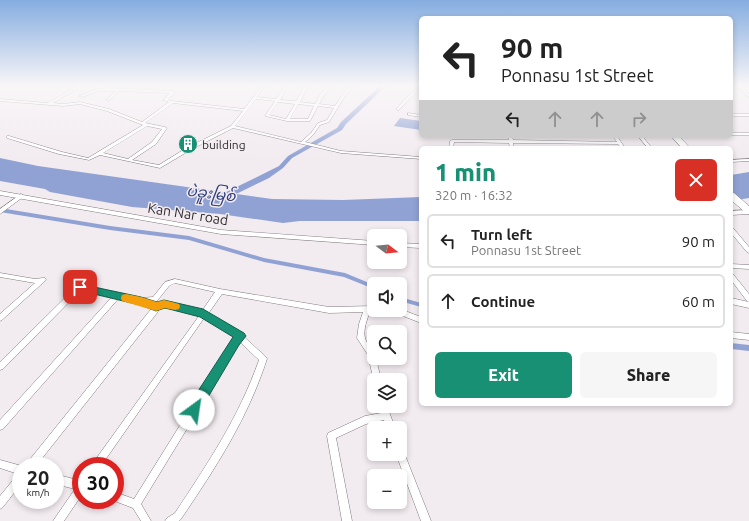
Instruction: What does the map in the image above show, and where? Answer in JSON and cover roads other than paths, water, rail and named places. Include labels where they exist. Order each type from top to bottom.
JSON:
[{"type":"highway","points":[[677,138],[684,146]]},
{"type":"highway","points":[[682,138],[688,146]]},
{"type":"highway","points":[[733,190],[748,209]]},
{"type":"highway","points":[[733,197],[748,209]]},
{"type":"street","points":[[109,110],[145,124],[165,128],[154,143],[129,160]]},
{"type":"street","points":[[9,137],[61,153],[89,159],[145,124],[162,110]]},
{"type":"street","points":[[99,154],[160,167],[190,148],[232,127],[245,110]]},
{"type":"street","points":[[271,110],[267,116],[287,120],[309,120],[314,110]]},
{"type":"street","points":[[287,120],[293,110]]},
{"type":"street","points":[[304,143],[319,124],[328,121],[334,110]]},
{"type":"street","points":[[409,114],[419,116]]},
{"type":"street","points":[[733,115],[749,116]]},
{"type":"street","points":[[232,127],[353,154],[419,158]]},
{"type":"street","points":[[733,134],[749,134]]},
{"type":"street","points":[[452,138],[511,143],[618,143]]},
{"type":"street","points":[[510,138],[512,146]]},
{"type":"street","points":[[581,138],[584,144]]},
{"type":"street","points":[[615,138],[621,146]]},
{"type":"street","points":[[642,138],[648,146]]},
{"type":"street","points":[[733,161],[749,160]]},
{"type":"street","name":"Kan Nar road","points":[[0,193],[221,232],[367,242]]},
{"type":"street","points":[[0,212],[21,196]]},
{"type":"street","points":[[733,213],[748,209]]},
{"type":"street","points":[[733,231],[749,251]]},
{"type":"street","points":[[407,245],[419,246]]},
{"type":"street","points":[[733,266],[749,267]]},
{"type":"street","points":[[0,318],[43,280],[35,281],[1,276]]},
{"type":"street","points":[[733,279],[749,299]]},
{"type":"street","points":[[141,301],[155,299],[167,284],[175,281],[220,291],[329,310],[367,310]]},
{"type":"street","points":[[0,367],[80,287],[141,301],[156,306],[164,304],[203,313],[240,336],[263,359],[255,385],[211,468],[178,516],[170,521]]},
{"type":"street","points":[[102,457],[220,291]]},
{"type":"street","points":[[0,426],[117,296]]},
{"type":"street","points":[[733,301],[749,305]]},
{"type":"street","points":[[37,457],[155,311],[156,306]]},
{"type":"street","points":[[407,315],[419,319]]},
{"type":"street","points":[[367,316],[362,324],[361,338],[371,354],[375,373]]},
{"type":"street","points":[[733,335],[749,337]]},
{"type":"street","points":[[136,504],[240,336]]},
{"type":"street","points":[[385,413],[388,421]]},
{"type":"street","points":[[347,521],[331,436],[364,420],[386,416]]},
{"type":"street","points":[[403,461],[426,521]]},
{"type":"street","points":[[0,464],[12,467]]},
{"type":"street","points":[[0,504],[12,489]]},
{"type":"street","points":[[58,521],[72,500]]},
{"type":"street","points":[[124,500],[136,504],[146,521]]},
{"type":"water","points":[[400,118],[419,121],[419,130],[394,126]]},
{"type":"water","name":"ပဲခူးမြစ်","points":[[0,158],[38,166],[272,199],[343,200],[419,197],[419,221],[300,221],[283,223],[220,214],[132,207],[0,181]]},
{"type":"water","points":[[749,172],[749,198],[733,201],[733,175]]},
{"type":"waterway","name":"ပဲခူးမြစ်","points":[[221,198],[266,176],[281,167],[290,157],[340,129],[343,123],[357,110]]},
{"type":"waterway","points":[[0,210],[110,228],[189,238],[264,260],[345,275],[367,284]]},
{"type":"waterway","points":[[407,301],[419,304]]},
{"type":"waterway","points":[[733,346],[749,348]]},
{"type":"place","name":"building","points":[[188,144]]}]
